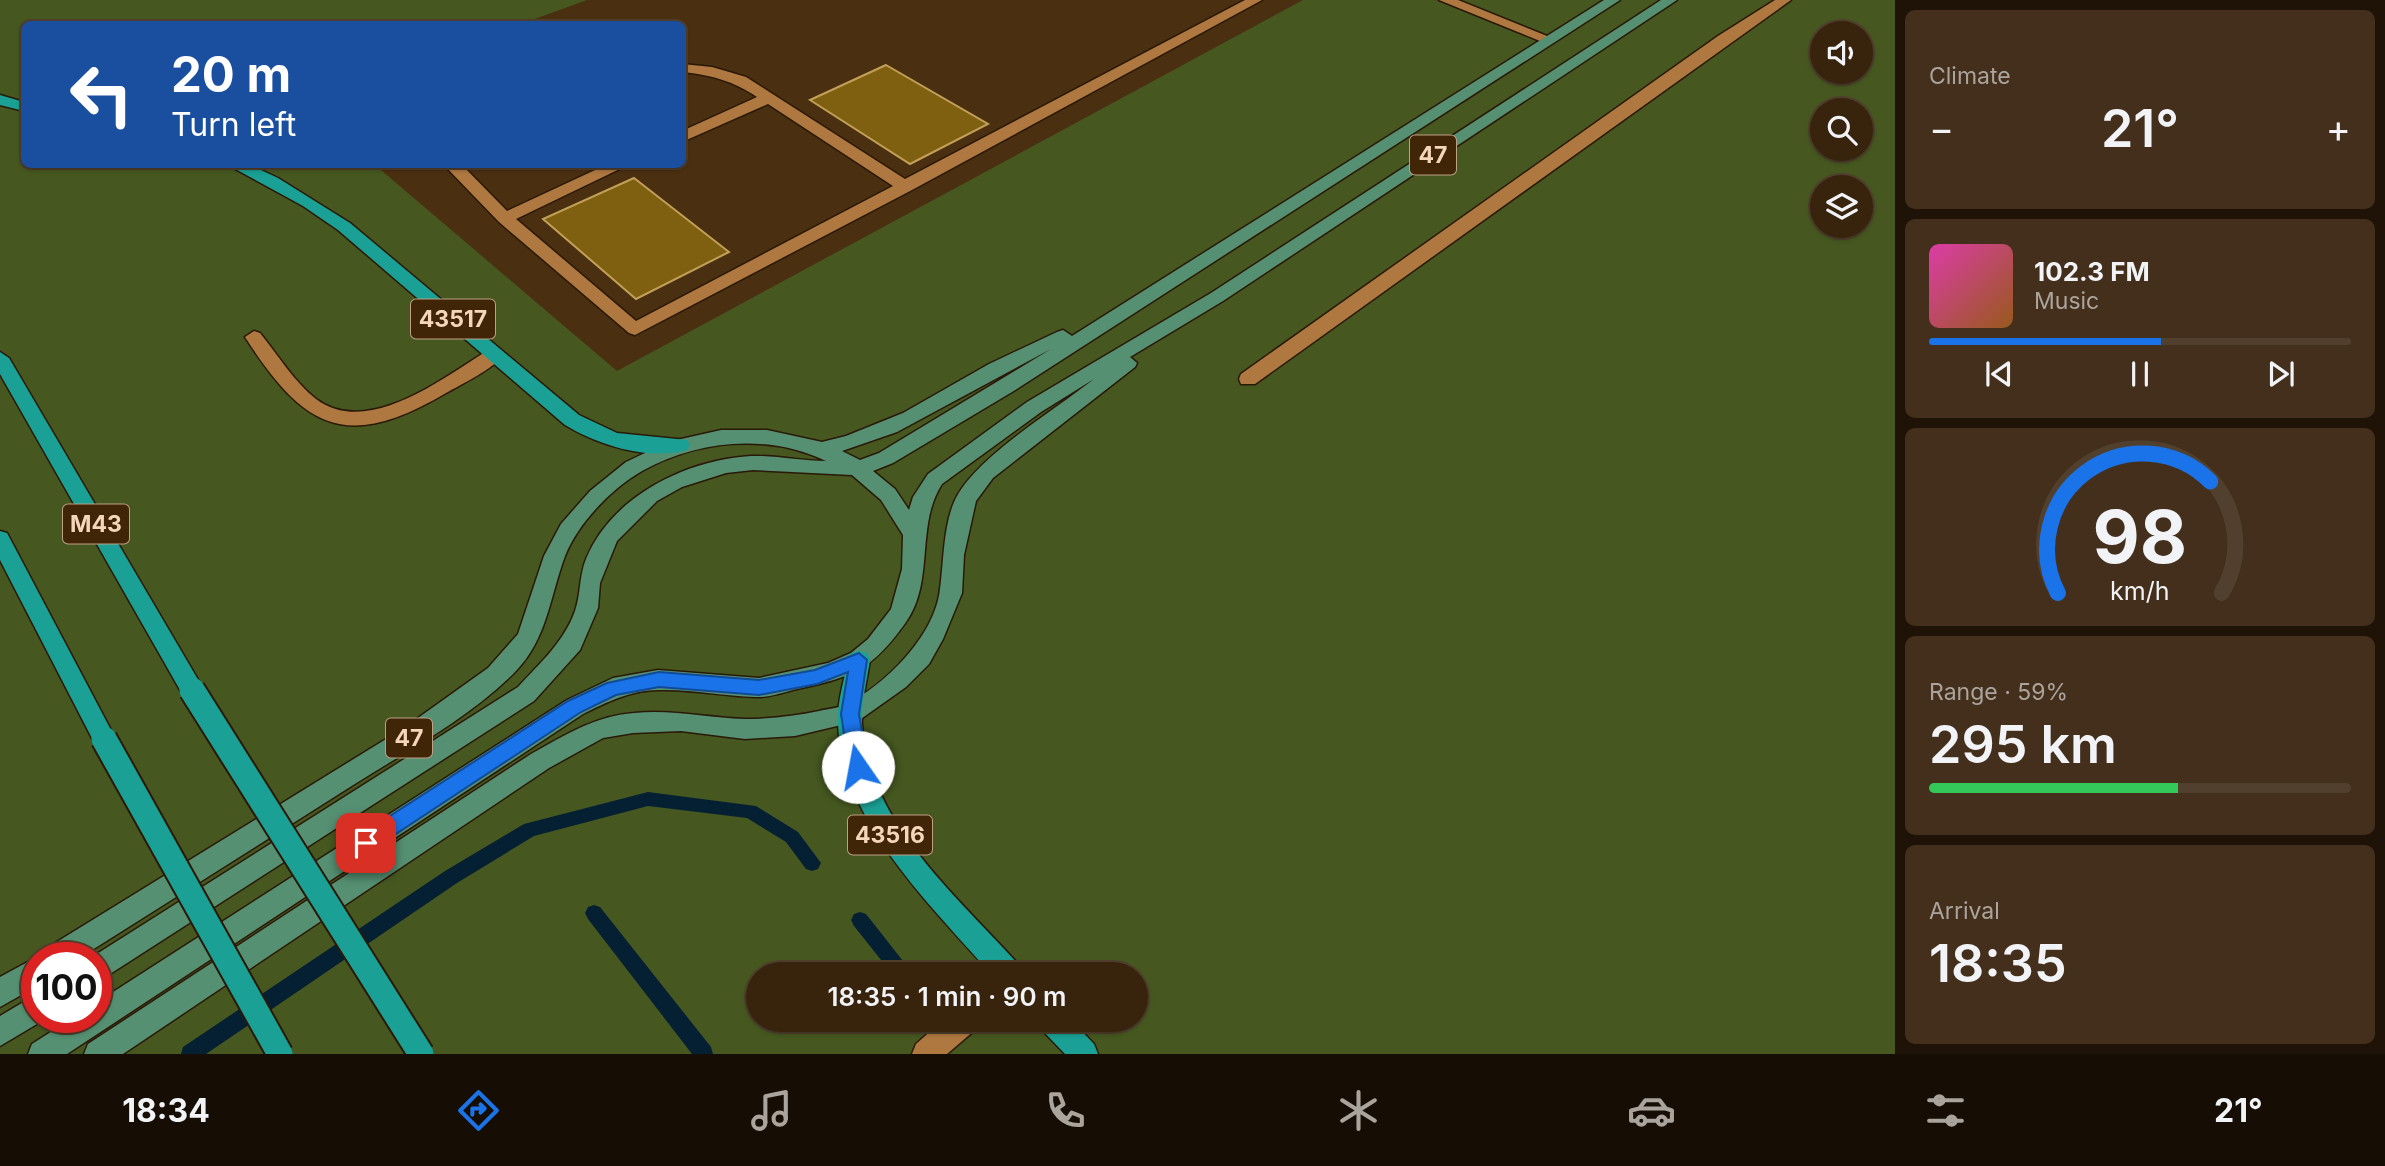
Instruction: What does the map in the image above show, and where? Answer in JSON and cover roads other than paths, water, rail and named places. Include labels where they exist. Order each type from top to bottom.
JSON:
[{"type":"highway","points":[[0,100],[21,106]]},
{"type":"highway","name":"43517","points":[[243,168],[279,185],[316,208],[378,256],[583,427],[627,442],[680,445]]},
{"type":"highway","name":"M43","points":[[0,358],[192,690],[421,1054]]},
{"type":"highway","points":[[0,539],[104,739],[280,1054]]},
{"type":"highway","name":"43516","points":[[859,660],[850,714],[858,767],[891,838],[999,962]]},
{"type":"highway","points":[[1063,1032],[1084,1054]]},
{"type":"main road","name":"47","points":[[112,960],[526,694],[572,643],[587,608],[589,583],[597,558],[610,535],[650,496],[675,482],[725,466],[753,463],[859,468],[886,458],[1005,387],[1613,0]]},
{"type":"main road","name":"47","points":[[42,1054],[575,707],[613,688],[659,680],[759,688],[832,672],[859,660],[876,646],[901,612],[913,569],[914,534],[923,497],[935,479],[953,463],[1034,407],[1196,310],[1670,0]]},
{"type":"main road","name":"47","points":[[827,449],[864,440],[915,417],[987,374],[1159,288]]},
{"type":"main road","name":"47","points":[[98,1054],[540,761],[599,729],[634,723],[681,721],[746,729],[795,726],[850,714],[898,680],[920,657],[935,634],[951,593],[959,520],[966,499],[986,473],[1196,310]]},
{"type":"main road","name":"47","points":[[81,942],[412,735],[466,697],[516,655],[542,607],[561,542],[577,519],[621,475],[680,445],[752,436],[795,440],[827,449],[859,468],[904,512],[914,534]]},
{"type":"main road","points":[[0,993],[21,980]]},
{"type":"main road","points":[[0,1032],[21,1018]]},
{"type":"street","points":[[455,168],[505,218],[635,329],[1255,0]]},
{"type":"street","points":[[1446,0],[1550,40]]},
{"type":"street","points":[[1485,14],[1496,0]]},
{"type":"street","points":[[1248,379],[1723,39],[1784,0]]},
{"type":"street","points":[[686,68],[712,71],[741,80],[906,187]]},
{"type":"street","points":[[686,135],[768,98]]},
{"type":"street","points":[[505,218],[613,168]]},
{"type":"street","points":[[254,337],[308,404],[327,416],[341,420],[369,419],[403,408],[494,355]]},
{"type":"street","points":[[926,1054],[951,1032]]},
{"type":"waterway","points":[[190,1054],[451,877],[530,829],[648,799],[750,811],[792,837],[812,863]]},
{"type":"waterway","points":[[594,913],[704,1054]]},
{"type":"waterway","points":[[860,920],[894,962]]}]
